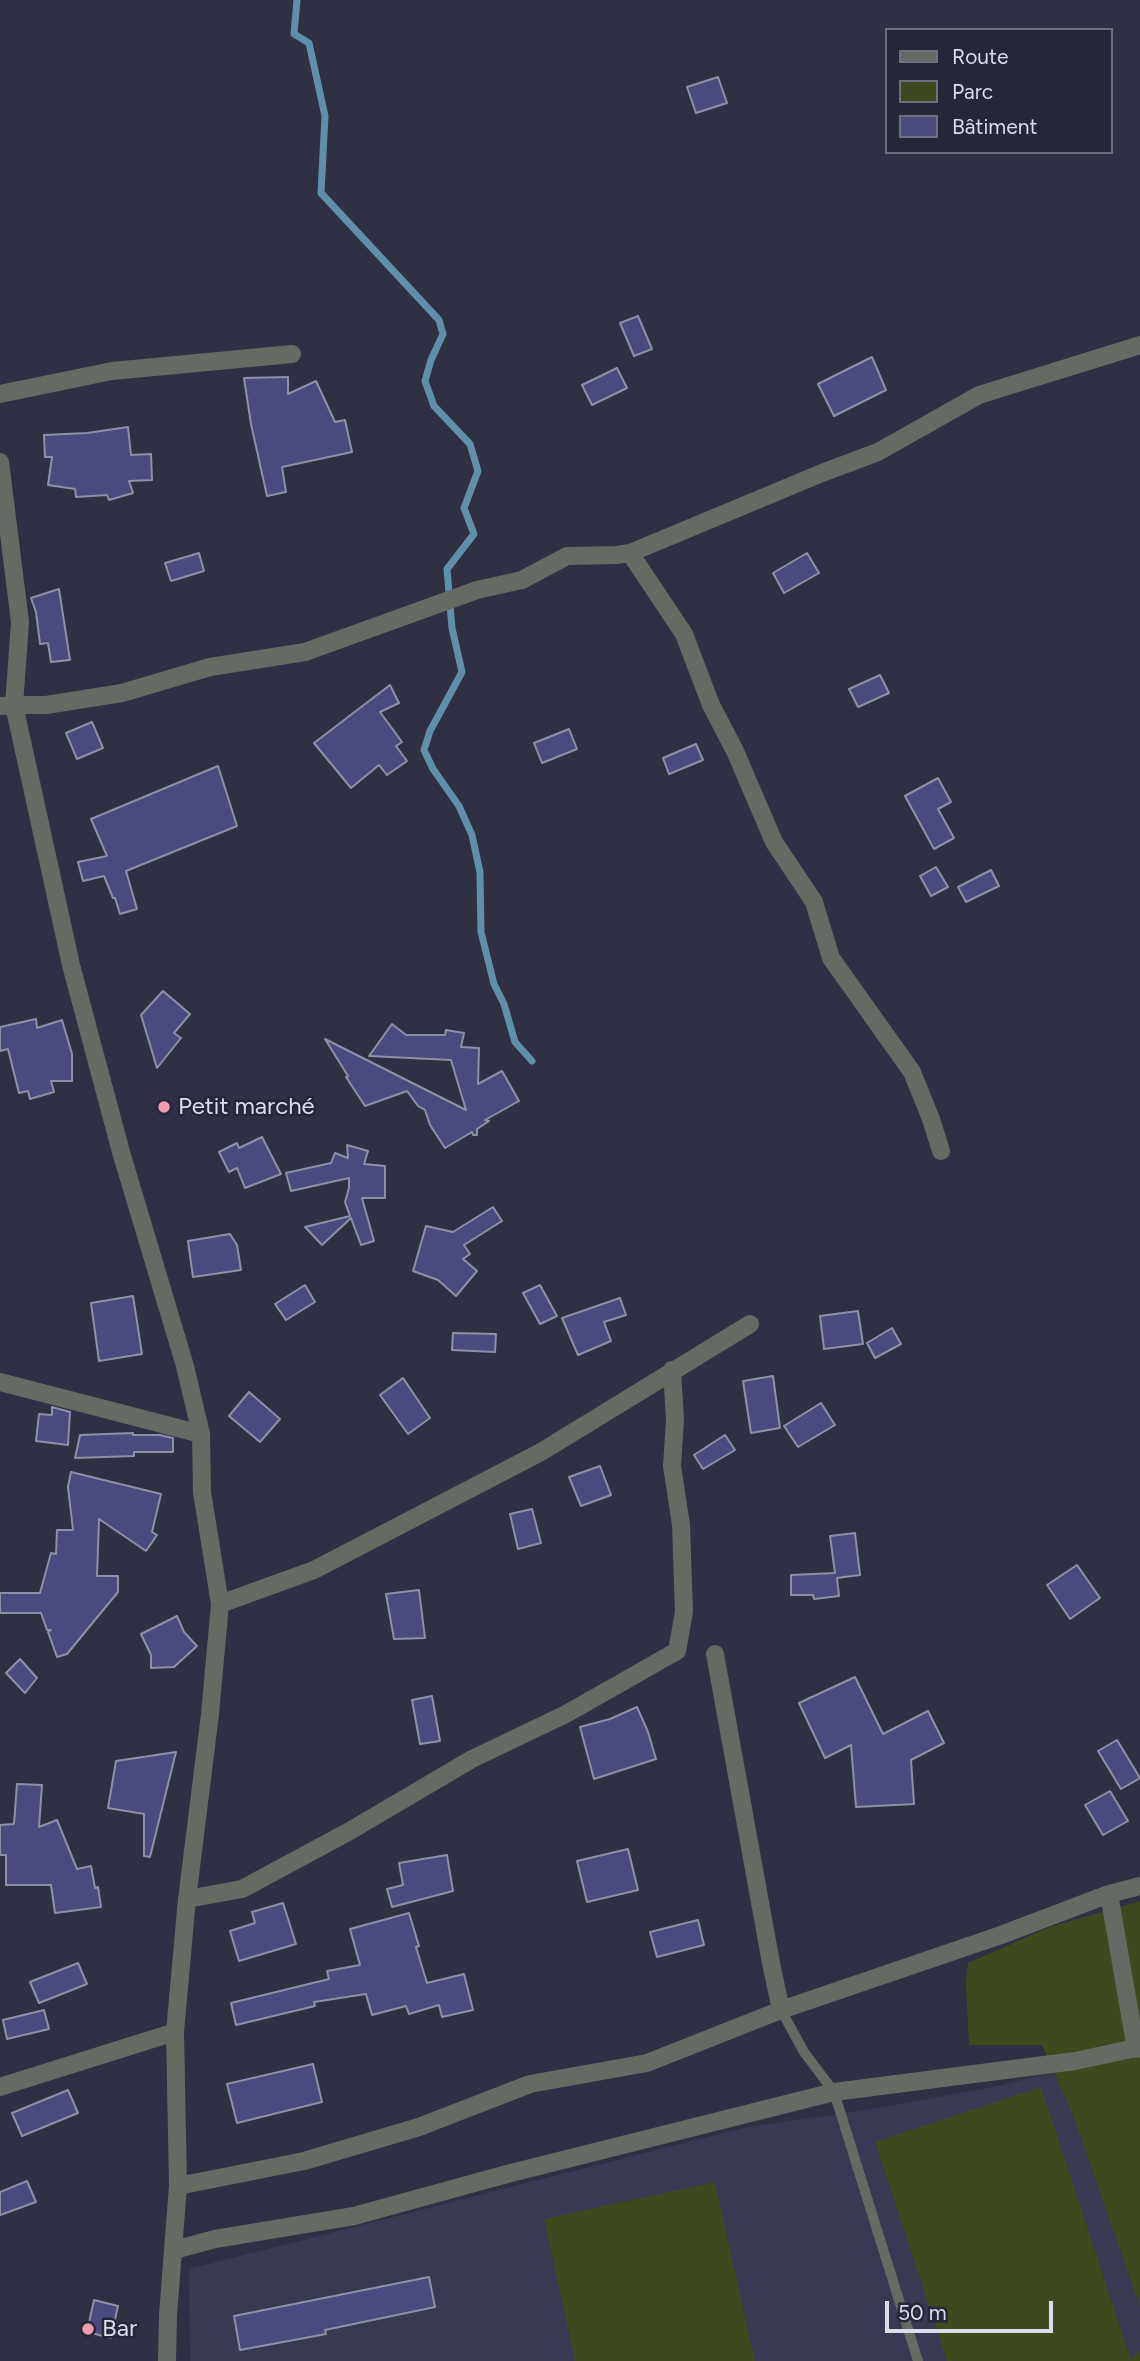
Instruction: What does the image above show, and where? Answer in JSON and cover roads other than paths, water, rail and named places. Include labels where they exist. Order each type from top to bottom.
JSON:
[{"type":"street","points":[[7,706],[46,705],[122,693],[210,667],[305,652],[478,590],[522,580],[567,556],[630,553],[822,472],[878,452],[979,395],[1140,345]]},
{"type":"street","points":[[0,394],[112,371],[292,354]]},
{"type":"street","points":[[0,462],[20,622],[7,706],[71,965],[121,1152],[185,1366],[201,1434],[202,1492],[220,1604],[210,1714],[187,1899],[176,2032],[178,2186],[167,2361]]},
{"type":"street","points":[[630,553],[684,634],[711,705],[736,751],[774,842],[814,902],[831,958],[912,1072],[941,1151]]},
{"type":"street","points":[[220,1604],[314,1570],[541,1452],[750,1324]]},
{"type":"street","points":[[187,1899],[242,1889],[348,1832],[472,1759],[566,1714],[677,1651],[684,1612],[681,1525],[672,1466],[675,1420],[672,1370]]},
{"type":"street","points":[[0,1382],[201,1434]]},
{"type":"street","points":[[715,1654],[781,2010]]},
{"type":"street","points":[[178,2186],[304,2161],[419,2127],[530,2084],[647,2063],[781,2010],[1001,1935],[1109,1894],[1140,1886]]},
{"type":"street","points":[[174,2250],[215,2239],[354,2217],[507,2174],[834,2092],[1075,2061],[1138,2048],[1109,1894]]},
{"type":"street","points":[[0,2087],[176,2032]]},
{"type":"lane","points":[[781,2010],[804,2052],[834,2092],[918,2361]]},
{"type":"waterway","points":[[297,0],[294,34],[309,43],[325,116],[321,193],[439,320],[443,334],[425,381],[434,406],[470,444],[478,471],[464,508],[474,534],[447,569],[452,628],[462,672],[430,731],[424,750],[433,769],[459,806],[472,835],[480,872],[481,932],[494,984],[504,1004],[515,1042],[532,1061]]},
{"type":"place","name":"Petit marché","points":[[164,1107]]},
{"type":"place","name":"Bar","points":[[88,2329]]}]
